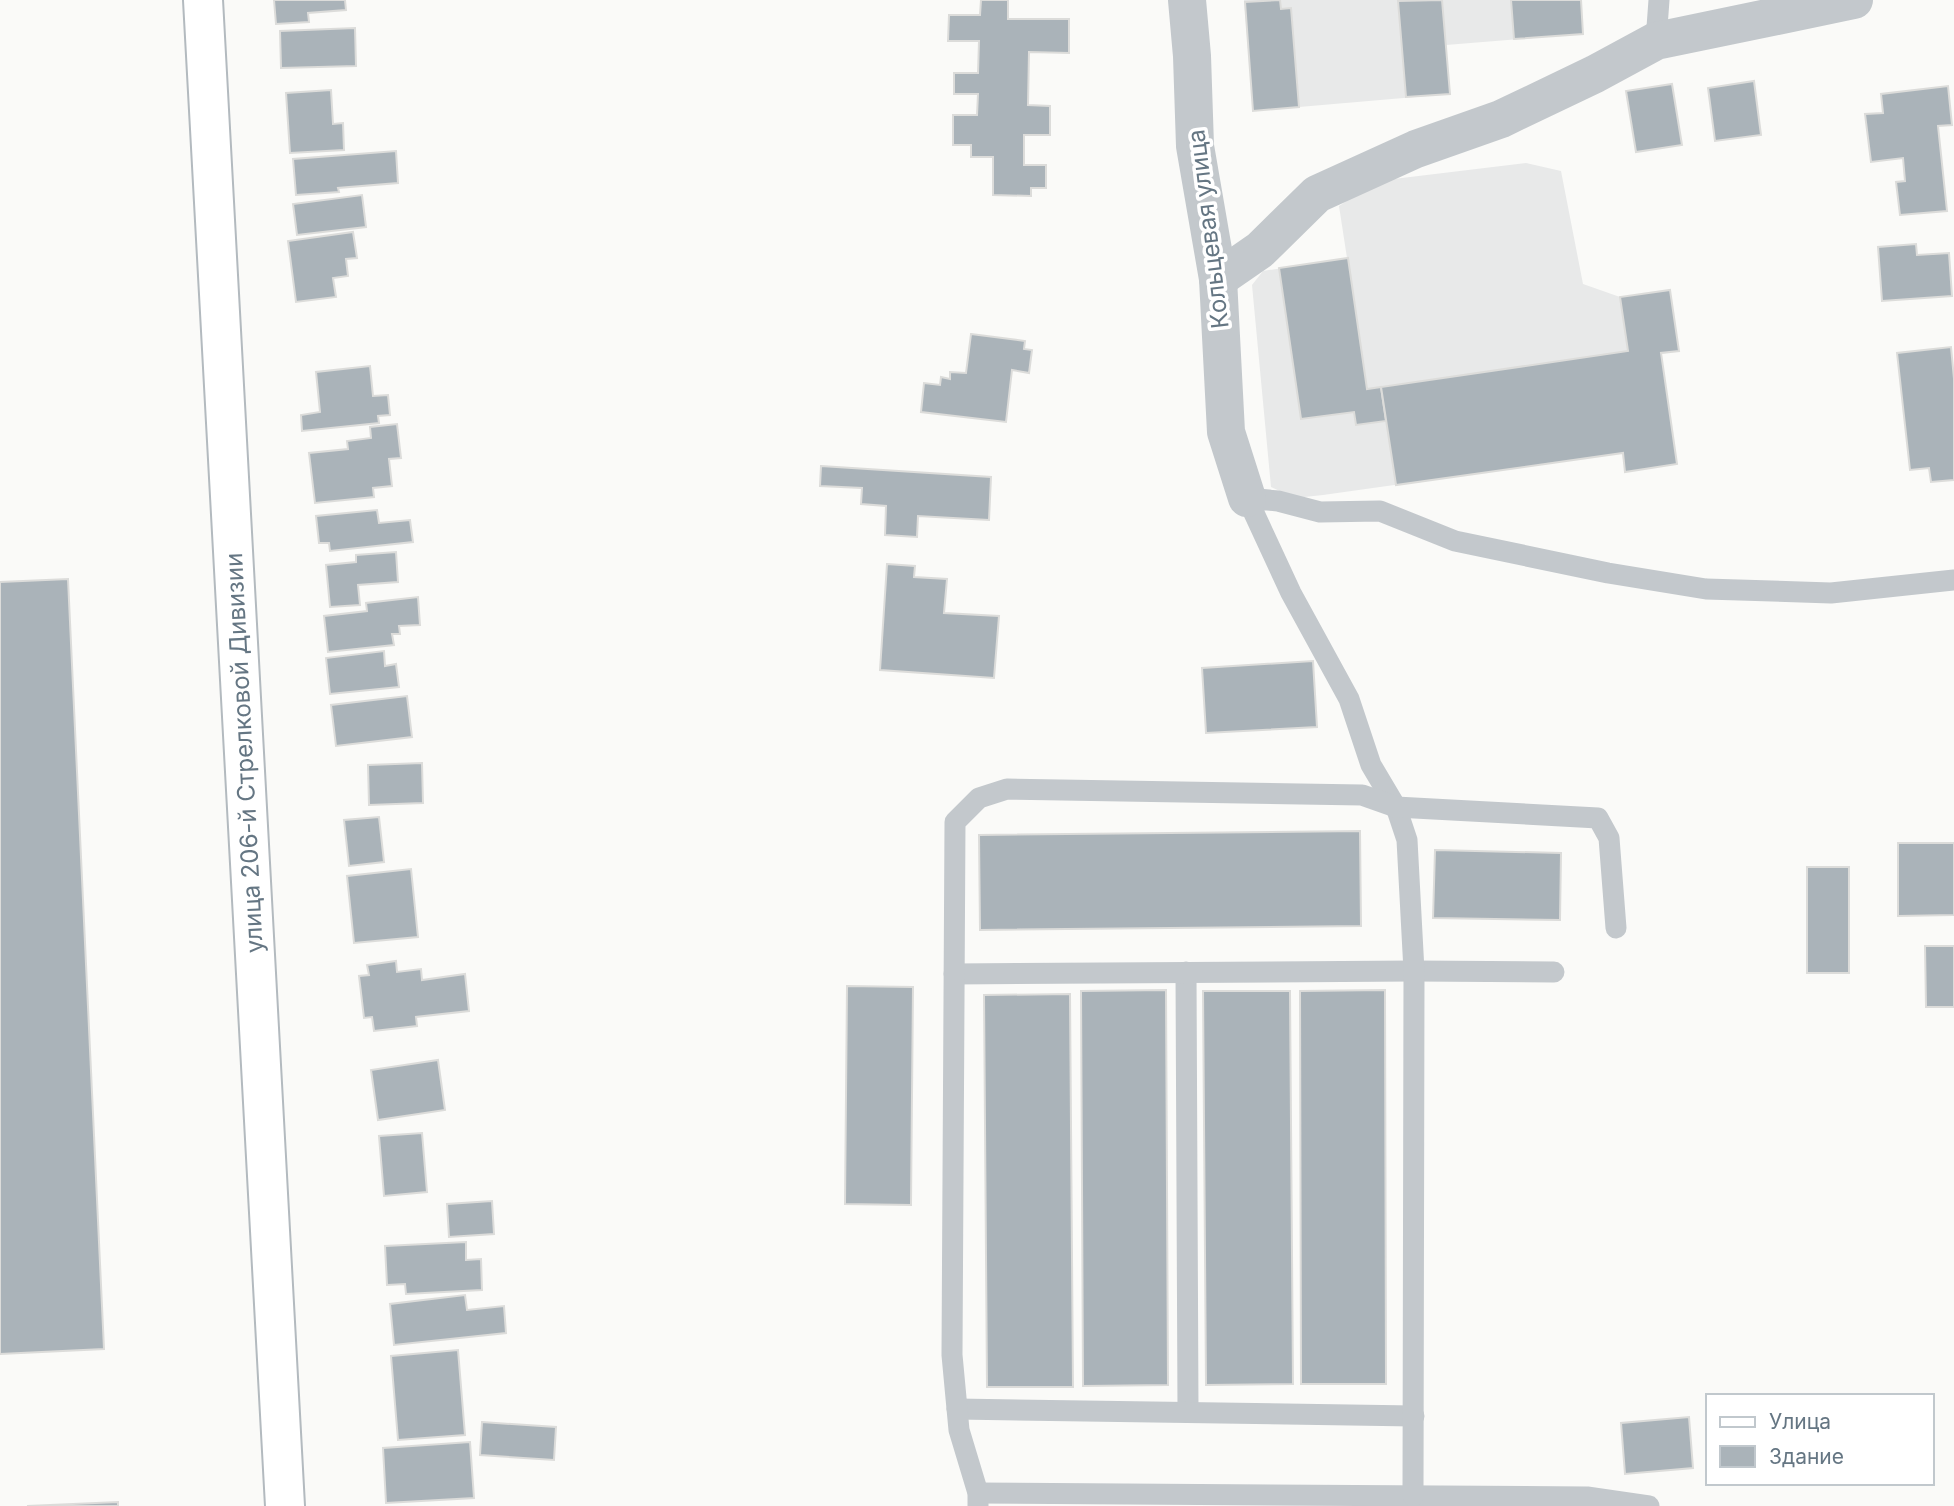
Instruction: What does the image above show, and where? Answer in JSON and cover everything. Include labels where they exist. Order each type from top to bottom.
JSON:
[{"type":"main road","name":"улица 206-й Стрелковой Дивизии","points":[[203,0],[285,1506]]},
{"type":"street","name":"Кольцевая улица","points":[[1187,0],[1195,146],[1218,279],[1226,432],[1247,498]]},
{"type":"street","points":[[1218,279],[1259,250],[1317,194],[1416,149],[1501,119],[1656,41],[1854,0]]},
{"type":"lane","points":[[1656,41],[1659,0]]},
{"type":"lane","points":[[1413,1496],[1414,971],[1407,839],[1396,807],[1371,765],[1349,699],[1291,593],[1247,498],[1278,500],[1320,512],[1380,511],[1455,541],[1608,573],[1706,589],[1832,593],[1954,580]]},
{"type":"lane","points":[[1616,928],[1609,838],[1598,818],[1396,807],[1362,795],[1007,789],[979,799],[955,822],[952,1355],[959,1430],[978,1500],[1378,1501],[1413,1496],[1532,1501],[1587,1497],[1649,1506]]},
{"type":"lane","points":[[1186,972],[1188,1411]]},
{"type":"lane","points":[[954,974],[1554,972]]},
{"type":"lane","points":[[957,1409],[1413,1416]]},
{"type":"shaded area","points":[[1244,0],[1581,0],[1583,34],[1446,45],[1450,94],[1253,111]]},
{"type":"shaded area","points":[[1526,163],[1561,171],[1583,284],[1620,297],[1670,290],[1679,351],[1661,354],[1677,464],[1625,472],[1622,453],[1295,498],[1271,487],[1252,285],[1263,271],[1347,258],[1339,206],[1377,181]]},
{"type":"building","points":[[274,0],[345,0],[346,10],[308,13],[309,22],[276,24]]},
{"type":"building","points":[[981,0],[1008,0],[1008,19],[1069,19],[1069,53],[1029,52],[1028,105],[1050,106],[1050,135],[1024,135],[1024,165],[1046,165],[1046,188],[1031,188],[1031,196],[993,195],[993,157],[971,157],[971,145],[953,145],[953,115],[977,115],[978,94],[954,94],[954,73],[978,73],[979,41],[948,41],[949,15],[980,15]]},
{"type":"building","points":[[1280,0],[1281,9],[1291,8],[1299,107],[1253,111],[1245,2]]},
{"type":"building","points":[[1442,0],[1450,94],[1406,97],[1398,1]]},
{"type":"building","points":[[1511,0],[1581,0],[1583,34],[1514,39]]},
{"type":"building","points":[[355,28],[356,66],[281,68],[280,31]]},
{"type":"building","points":[[1754,81],[1761,135],[1715,141],[1708,88]]},
{"type":"building","points":[[1672,84],[1682,145],[1636,152],[1626,91]]},
{"type":"building","points":[[1948,86],[1952,125],[1938,126],[1947,211],[1900,215],[1896,182],[1905,181],[1903,158],[1871,162],[1865,114],[1883,113],[1881,94]]},
{"type":"building","points":[[331,90],[333,124],[343,123],[344,150],[290,153],[286,93]]},
{"type":"building","points":[[396,151],[398,183],[296,195],[293,159]]},
{"type":"building","points":[[362,195],[366,227],[297,235],[293,204]]},
{"type":"building","points":[[353,232],[357,258],[346,259],[348,276],[333,278],[336,297],[296,302],[288,241]]},
{"type":"building","points":[[1916,244],[1917,255],[1949,253],[1952,296],[1882,301],[1878,247]]},
{"type":"building","points":[[1348,258],[1367,389],[1381,387],[1386,421],[1356,425],[1354,412],[1301,419],[1279,268]]},
{"type":"building","points":[[1670,290],[1679,351],[1661,353],[1677,464],[1625,472],[1623,453],[1396,485],[1381,387],[1628,351],[1620,297]]},
{"type":"building","points":[[971,334],[1025,341],[1024,349],[1032,350],[1029,373],[1012,370],[1006,422],[921,412],[924,383],[940,385],[941,377],[950,379],[950,372],[966,373]]},
{"type":"building","points":[[1951,347],[1954,379],[1954,480],[1931,482],[1929,468],[1910,470],[1897,353]]},
{"type":"building","points":[[370,366],[373,396],[388,395],[390,415],[378,416],[379,423],[302,431],[301,415],[320,412],[316,372]]},
{"type":"building","points":[[397,424],[401,458],[389,459],[392,486],[373,488],[374,497],[315,503],[309,453],[348,449],[347,441],[371,438],[370,427]]},
{"type":"building","points":[[821,466],[991,477],[989,520],[918,516],[917,537],[885,535],[886,506],[861,504],[862,488],[820,486]]},
{"type":"building","points":[[377,510],[379,523],[410,520],[413,542],[330,551],[329,543],[319,543],[316,516]]},
{"type":"building","points":[[396,552],[398,582],[358,585],[360,605],[330,607],[326,565],[356,562],[356,555]]},
{"type":"building","points":[[887,564],[915,566],[914,577],[947,579],[944,613],[999,616],[994,678],[880,670]]},
{"type":"building","points":[[68,579],[104,1349],[0,1354],[0,582]]},
{"type":"building","points":[[418,597],[420,625],[399,626],[400,634],[392,634],[394,645],[328,652],[324,616],[367,611],[366,603]]},
{"type":"building","points":[[384,651],[385,666],[396,664],[399,687],[330,694],[326,658]]},
{"type":"building","points":[[1313,661],[1317,727],[1206,733],[1202,668]]},
{"type":"building","points":[[407,696],[412,737],[336,746],[331,705]]},
{"type":"building","points":[[422,763],[423,803],[369,805],[368,765]]},
{"type":"building","points":[[379,817],[384,862],[349,866],[344,820]]},
{"type":"building","points":[[1360,831],[1361,926],[980,930],[979,835]]},
{"type":"building","points":[[1898,843],[1954,843],[1954,915],[1898,916]]},
{"type":"building","points":[[1435,850],[1561,853],[1560,920],[1433,918]]},
{"type":"building","points":[[1807,867],[1849,867],[1849,973],[1807,973]]},
{"type":"building","points":[[411,869],[418,937],[354,943],[347,876]]},
{"type":"building","points":[[1925,946],[1954,946],[1954,1007],[1926,1007]]},
{"type":"building","points":[[396,961],[397,972],[421,969],[422,980],[465,974],[469,1011],[416,1017],[417,1026],[374,1031],[372,1017],[364,1018],[359,976],[369,975],[367,965]]},
{"type":"building","points":[[847,986],[913,987],[911,1205],[845,1204]]},
{"type":"building","points":[[1166,990],[1168,1385],[1083,1386],[1081,991]]},
{"type":"building","points":[[1385,990],[1386,1384],[1301,1384],[1300,991]]},
{"type":"building","points":[[1203,991],[1290,991],[1293,1384],[1206,1385]]},
{"type":"building","points":[[1070,994],[1073,1387],[987,1387],[984,995]]},
{"type":"building","points":[[438,1060],[445,1110],[378,1120],[371,1070]]},
{"type":"building","points":[[422,1133],[427,1192],[384,1196],[379,1136]]},
{"type":"building","points":[[492,1201],[494,1234],[449,1237],[447,1204]]},
{"type":"building","points":[[466,1242],[466,1260],[481,1259],[482,1290],[406,1294],[405,1284],[387,1285],[385,1246]]},
{"type":"building","points":[[465,1295],[467,1310],[504,1306],[506,1333],[394,1345],[390,1304]]},
{"type":"building","points":[[458,1350],[465,1435],[398,1440],[391,1356]]},
{"type":"building","points":[[1689,1417],[1693,1468],[1625,1474],[1621,1423]]},
{"type":"building","points":[[482,1422],[556,1427],[554,1460],[480,1455]]},
{"type":"building","points":[[470,1442],[474,1498],[386,1503],[383,1448]]},
{"type":"building","points":[[118,1502],[118,1506],[27,1506]]}]
